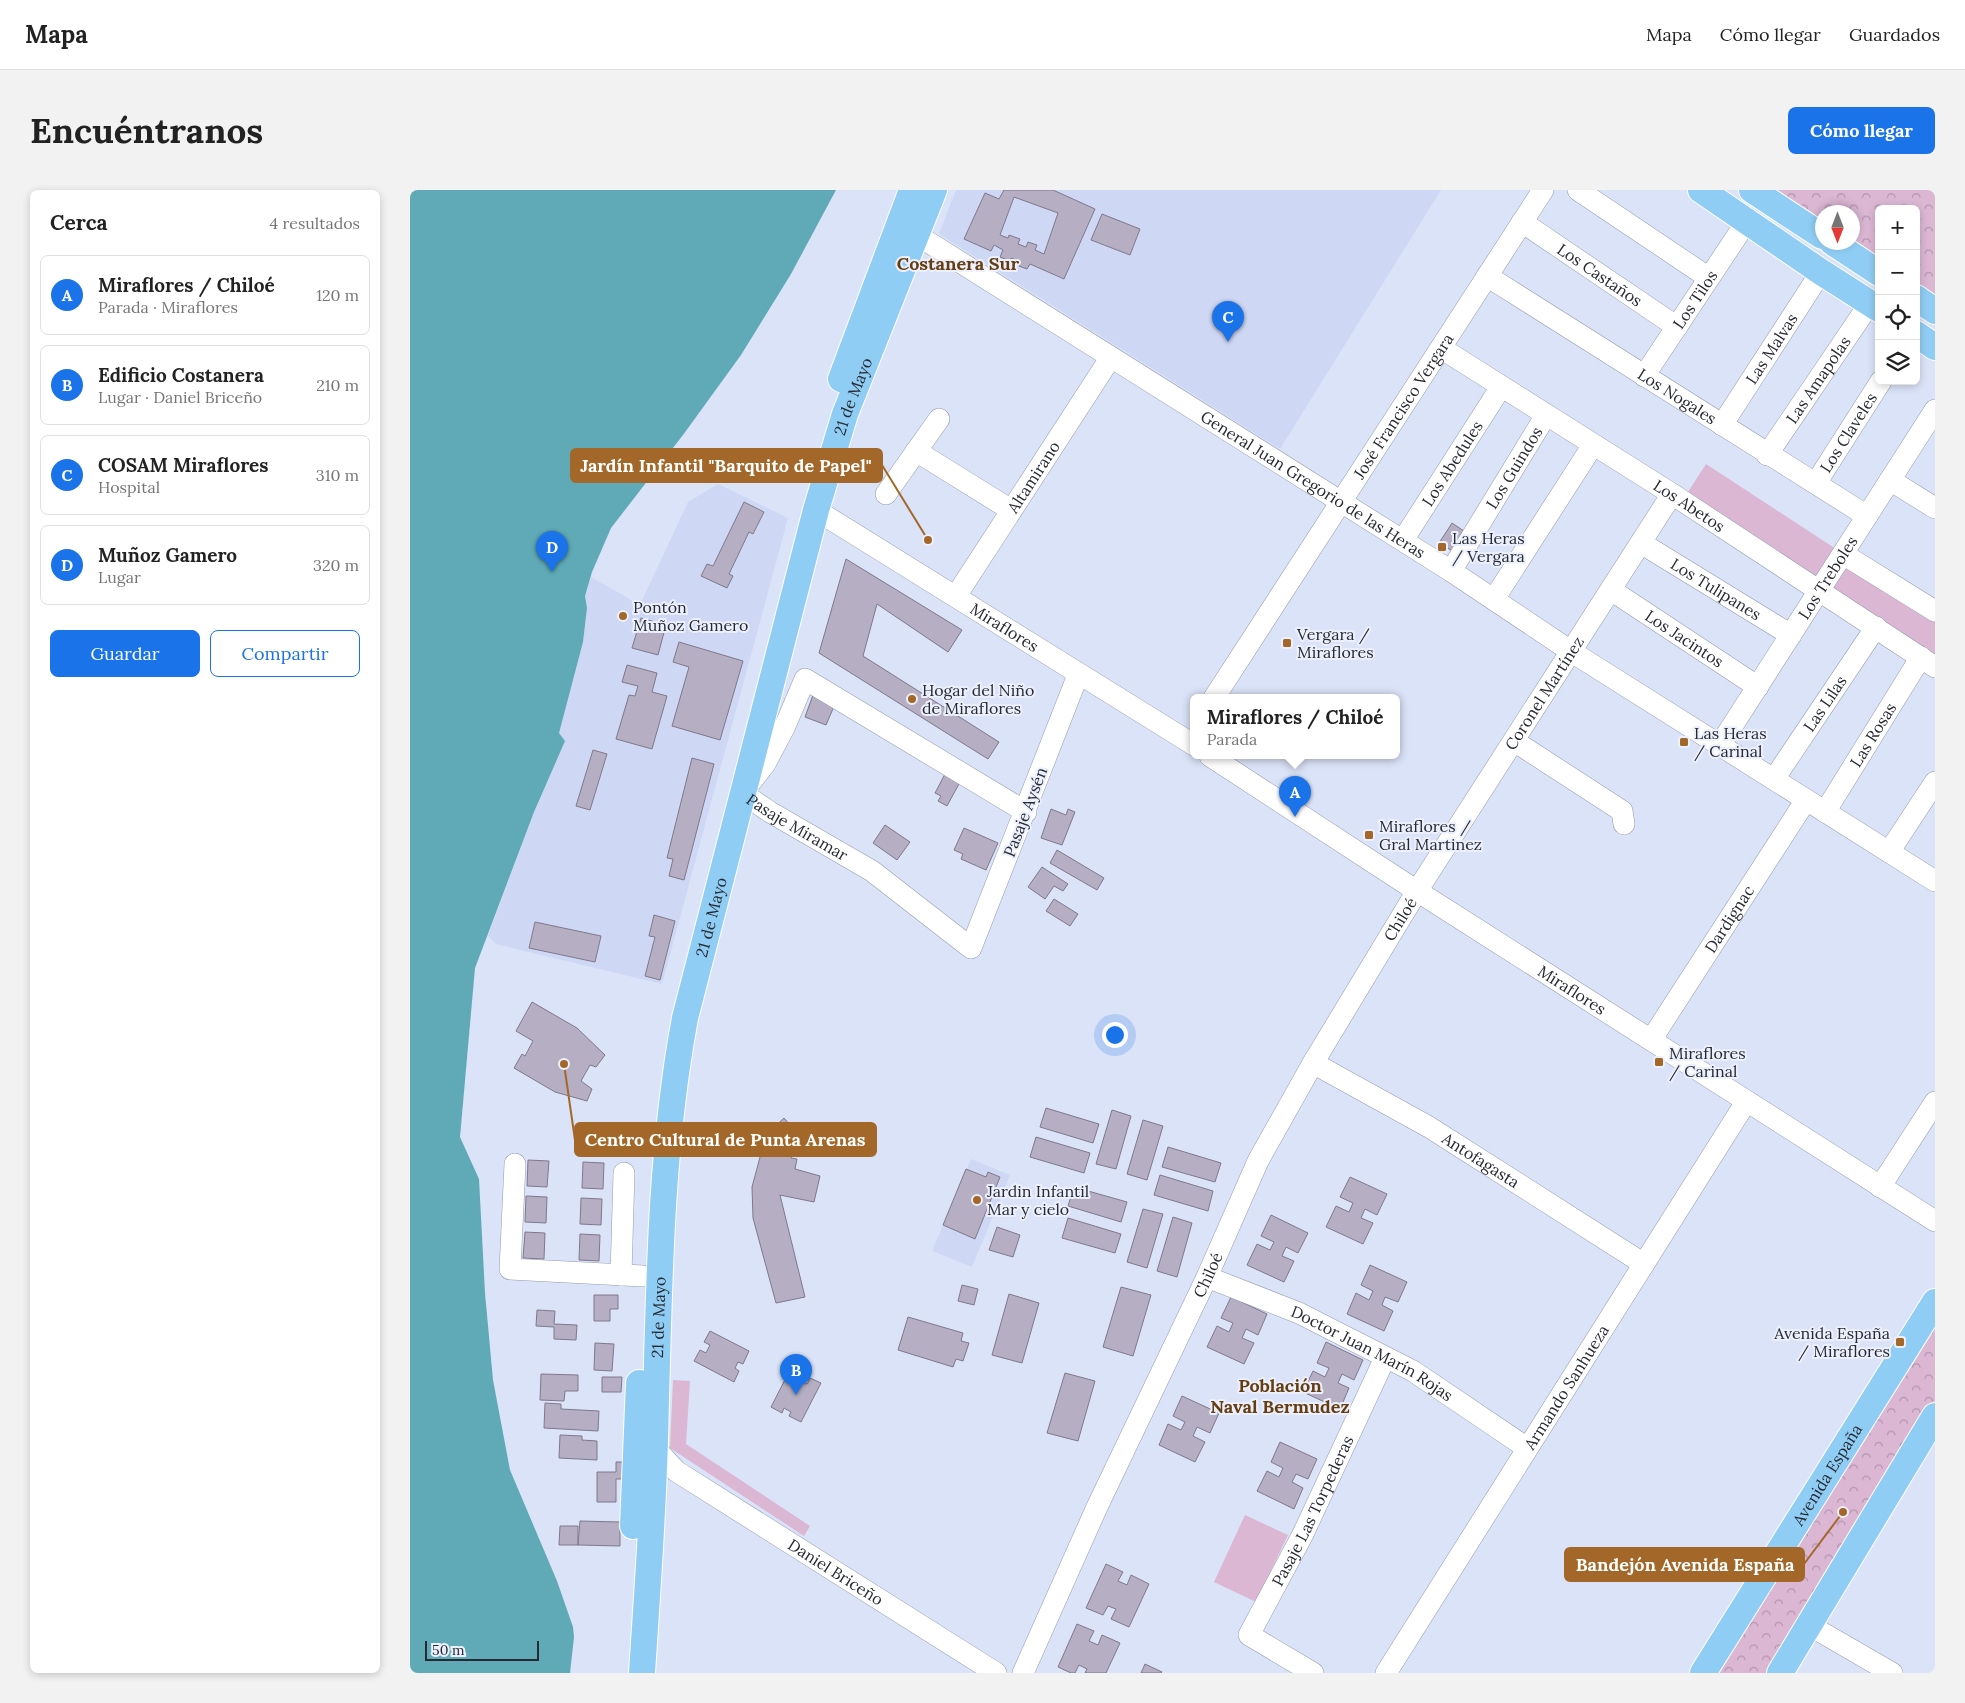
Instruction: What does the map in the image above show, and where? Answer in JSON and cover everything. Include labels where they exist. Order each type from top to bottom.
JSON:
[{"type":"main road","name":"21 de Mayo","points":[[627,1673],[632,1276],[647,1189],[652,1128],[661,1060],[678,979],[734,754],[806,484],[832,403],[912,190]]},
{"type":"main road","name":"21 de Mayo","points":[[642,1673],[655,1448],[664,1185],[673,1088],[685,1018],[816,510],[845,414],[934,190]]},
{"type":"main road","points":[[1701,190],[1874,306]]},
{"type":"main road","points":[[1752,190],[1815,231]]},
{"type":"main road","points":[[1844,250],[1875,270]]},
{"type":"main road","points":[[1920,301],[1935,310]]},
{"type":"main road","points":[[1920,337],[1935,347]]},
{"type":"main road","name":"Avenida España","points":[[1703,1673],[1935,1302]]},
{"type":"main road","points":[[1780,1673],[1935,1416]]},
{"type":"street","name":"José Francisco Vergara","points":[[1217,694],[1543,190]]},
{"type":"street","points":[[1578,190],[1709,278]]},
{"type":"street","name":"Los Tilos","points":[[1644,376],[1747,221]]},
{"type":"street","name":"Los Castaños","points":[[1522,222],[1677,327]]},
{"type":"street","name":"General Juan Gregorio de las Heras","points":[[917,235],[1404,540],[1572,652],[1935,881]]},
{"type":"street","name":"Las Malvas","points":[[1722,425],[1821,272]]},
{"type":"street","name":"Los Nogales","points":[[1487,276],[1767,455],[1816,483],[1867,516]]},
{"type":"street","name":"Las Amapolas","points":[[1767,455],[1874,306]]},
{"type":"street","name":"Los Abetos","points":[[1441,348],[1672,494],[1928,662]]},
{"type":"street","name":"Altamirano","points":[[956,596],[1111,357]]},
{"type":"street","name":"Los Claveles","points":[[1816,483],[1878,385]]},
{"type":"street","name":"Los Abedules","points":[[1404,540],[1501,387]]},
{"type":"street","name":"Los Treboles","points":[[1720,745],[1890,480],[1928,436],[1935,410]]},
{"type":"street","name":"Los Guindos","points":[[1451,570],[1546,415]]},
{"type":"street","points":[[886,494],[939,418]]},
{"type":"street","points":[[1494,599],[1593,445]]},
{"type":"street","points":[[916,451],[1011,510]]},
{"type":"street","points":[[1890,480],[1935,508]]},
{"type":"street","name":"Coronel Martínez","points":[[1417,892],[1672,494]]},
{"type":"street","name":"Miraflores","points":[[816,510],[956,596],[1078,675],[1190,737]]},
{"type":"street","name":"Los Tulipanes","points":[[1641,543],[1791,635]]},
{"type":"street","points":[[1843,554],[1935,611]]},
{"type":"street","name":"Los Jacintos","points":[[1611,590],[1758,686]]},
{"type":"street","name":"Las Lilas","points":[[1774,779],[1876,627]]},
{"type":"street","name":"Las Rosas","points":[[1825,812],[1928,662]]},
{"type":"street","name":"Pasaje Aysén","points":[[971,948],[1026,812],[1078,675]]},
{"type":"street","name":"Pasaje Miramar","points":[[971,948],[872,871],[770,812],[742,793],[764,764],[785,726],[806,679],[1026,812]]},
{"type":"street","points":[[1514,741],[1622,811],[1624,824]]},
{"type":"street","name":"Miraflores","points":[[1215,759],[1417,892],[1935,1221]]},
{"type":"street","points":[[1889,852],[1935,782]]},
{"type":"street","name":"Dardignac","points":[[1651,1040],[1806,800]]},
{"type":"street","name":"Chiloé","points":[[1023,1673],[1097,1507],[1206,1277],[1258,1162],[1313,1064],[1417,892]]},
{"type":"street","name":"Antofagasta","points":[[1313,1064],[1429,1127],[1644,1264]]},
{"type":"street","name":"Armando Sanhueza","points":[[1386,1673],[1746,1102]]},
{"type":"street","points":[[1880,1187],[1935,1102]]},
{"type":"street","points":[[515,1164],[510,1269],[632,1276],[624,1173]]},
{"type":"street","name":"Doctor Juan Marín Rojas","points":[[1206,1277],[1299,1314],[1413,1371],[1528,1448]]},
{"type":"street","name":"Pasaje Las Torpederas","points":[[1313,1673],[1250,1635],[1302,1534],[1385,1358]]},
{"type":"street","name":"Daniel Briceño","points":[[655,1448],[676,1471],[996,1673]]},
{"type":"street","points":[[653,1487],[676,1471]]},
{"type":"street","points":[[1809,1625],[1892,1673]]},
{"type":"shaded area","points":[[410,190],[836,190],[791,274],[741,355],[683,435],[611,528],[592,572],[585,596],[587,608],[583,642],[559,733],[565,741],[534,812],[475,968],[460,1137],[479,1179],[485,1293],[493,1380],[510,1470],[557,1581],[573,1627],[574,1637],[570,1673],[410,1673]]},
{"type":"shaded area","points":[[956,190],[1441,190],[1280,449],[939,234]]},
{"type":"shaded area","points":[[718,484],[788,518],[662,984],[496,944],[488,936],[534,812],[564,741],[558,733],[583,642],[587,608],[585,596],[591,577],[640,605],[688,502]]},
{"type":"shaded area","name":"Jardin Infantil Mar y cielo","points":[[971,1159],[1010,1175],[972,1267],[932,1251]]},
{"type":"green space","points":[[1774,190],[1935,190],[1935,296],[1920,287],[1920,205],[1875,205],[1875,256],[1860,247],[1860,205],[1815,205],[1815,217]]},
{"type":"green space","points":[[1706,464],[1836,549],[1816,579],[1686,495]]},
{"type":"green space","points":[[1847,560],[1935,617],[1935,654],[1830,587]]},
{"type":"green space","points":[[1935,1322],[1935,1401],[1775,1673],[1714,1673]]},
{"type":"green space","points":[[673,1380],[690,1381],[686,1444],[810,1526],[804,1536],[670,1448]]},
{"type":"green space","points":[[1245,1515],[1288,1535],[1256,1602],[1214,1582]]},
{"type":"building","points":[[1004,190],[1053,190],[1095,209],[1064,279],[1030,264],[1027,269],[1019,266],[1021,262],[1011,258],[1010,261],[1000,257],[1003,250],[994,245],[991,251],[964,239],[985,193],[999,199]],"holes":[[[1014,197],[1058,213],[1044,254],[1035,250],[1037,245],[1028,242],[1026,247],[1018,244],[1020,239],[1009,235],[1008,238],[1000,235]]]},
{"type":"building","points":[[1102,214],[1140,229],[1130,255],[1091,240]]},
{"type":"building","points":[[744,502],[764,512],[753,534],[749,532],[729,574],[733,576],[727,588],[701,576],[707,564],[713,566]]},
{"type":"building","points":[[1452,523],[1467,533],[1454,552],[1439,543]]},
{"type":"building","name":"Hogar del Niño de Miraflores","points":[[846,559],[962,630],[948,652],[877,604],[863,656],[999,742],[988,759],[819,653]]},
{"type":"building","points":[[641,618],[666,625],[658,655],[632,648]]},
{"type":"building","points":[[679,642],[743,661],[720,740],[672,726],[689,667],[673,662]]},
{"type":"building","points":[[627,665],[657,673],[652,692],[667,696],[652,749],[616,739],[629,695],[635,696],[638,686],[622,682]]},
{"type":"building","points":[[813,695],[835,704],[826,725],[805,717]]},
{"type":"building","points":[[593,750],[607,754],[590,810],[576,806]]},
{"type":"building","points":[[692,758],[714,764],[684,880],[669,876],[673,859],[667,858]]},
{"type":"building","points":[[945,774],[960,782],[947,806],[938,801],[941,796],[935,793]]},
{"type":"building","points":[[1051,809],[1066,815],[1068,809],[1075,812],[1062,845],[1041,838]]},
{"type":"building","points":[[885,825],[910,842],[897,860],[873,843]]},
{"type":"building","points":[[964,828],[998,843],[986,870],[961,859],[963,854],[954,850]]},
{"type":"building","points":[[1057,850],[1104,878],[1097,890],[1050,863]]},
{"type":"building","points":[[1042,867],[1068,884],[1063,891],[1054,886],[1045,899],[1028,887]]},
{"type":"building","points":[[1054,899],[1078,914],[1070,926],[1046,911]]},
{"type":"building","points":[[654,915],[675,921],[660,980],[645,976],[655,937],[649,936]]},
{"type":"building","points":[[535,922],[601,936],[595,962],[529,948]]},
{"type":"building","points":[[532,1002],[577,1028],[605,1055],[596,1067],[590,1065],[581,1081],[592,1089],[587,1101],[555,1092],[514,1068],[522,1054],[525,1056],[533,1041],[516,1031]]},
{"type":"building","points":[[1046,1108],[1099,1124],[1093,1143],[1040,1127]]},
{"type":"building","points":[[1112,1110],[1131,1116],[1116,1169],[1096,1164]]},
{"type":"building","points":[[784,1118],[799,1135],[795,1139],[791,1158],[797,1159],[795,1169],[820,1176],[814,1202],[780,1195],[805,1297],[776,1303],[753,1218],[752,1187],[766,1135]]},
{"type":"building","points":[[1143,1120],[1163,1126],[1147,1180],[1127,1174]]},
{"type":"building","points":[[1036,1137],[1090,1153],[1084,1173],[1030,1157]]},
{"type":"building","points":[[1168,1147],[1221,1163],[1215,1182],[1162,1167]]},
{"type":"building","points":[[528,1160],[549,1161],[547,1187],[527,1186]]},
{"type":"building","points":[[583,1162],[604,1163],[603,1189],[582,1188]]},
{"type":"building","points":[[966,1169],[986,1177],[988,1172],[1000,1177],[975,1239],[943,1225]]},
{"type":"building","points":[[1160,1175],[1213,1191],[1208,1211],[1154,1195]]},
{"type":"building","points":[[1350,1177],[1387,1194],[1377,1215],[1365,1209],[1361,1218],[1373,1223],[1363,1244],[1326,1227],[1336,1206],[1349,1212],[1353,1203],[1340,1197]]},
{"type":"building","points":[[1074,1187],[1127,1202],[1121,1222],[1068,1206]]},
{"type":"building","points":[[526,1196],[547,1197],[546,1223],[525,1222]]},
{"type":"building","points":[[581,1198],[602,1199],[601,1225],[580,1224]]},
{"type":"building","points":[[1143,1209],[1163,1214],[1147,1268],[1127,1262]]},
{"type":"building","points":[[1271,1215],[1308,1233],[1298,1253],[1286,1247],[1282,1256],[1294,1261],[1284,1282],[1247,1265],[1257,1244],[1270,1250],[1274,1242],[1261,1236]]},
{"type":"building","points":[[1173,1217],[1192,1223],[1177,1277],[1157,1271]]},
{"type":"building","points":[[1068,1218],[1121,1234],[1115,1253],[1062,1238]]},
{"type":"building","points":[[997,1227],[1020,1235],[1013,1257],[989,1250]]},
{"type":"building","points":[[525,1232],[545,1233],[544,1259],[523,1258]]},
{"type":"building","points":[[580,1234],[600,1235],[599,1261],[579,1260]]},
{"type":"building","points":[[1370,1265],[1407,1282],[1398,1302],[1385,1297],[1382,1305],[1393,1311],[1384,1331],[1347,1314],[1356,1293],[1369,1300],[1373,1291],[1361,1285]]},
{"type":"building","points":[[962,1285],[978,1289],[974,1305],[958,1301]]},
{"type":"building","points":[[1121,1287],[1151,1295],[1133,1356],[1103,1347]]},
{"type":"building","points":[[1009,1294],[1039,1303],[1022,1363],[992,1355]]},
{"type":"building","points":[[594,1295],[618,1295],[618,1309],[610,1309],[610,1321],[594,1321]]},
{"type":"building","points":[[1231,1297],[1267,1314],[1258,1335],[1246,1329],[1242,1338],[1254,1343],[1244,1364],[1207,1347],[1217,1326],[1229,1332],[1233,1323],[1221,1318]]},
{"type":"building","points":[[537,1310],[555,1311],[554,1324],[577,1325],[576,1340],[554,1339],[554,1327],[536,1326]]},
{"type":"building","points":[[908,1317],[963,1333],[961,1341],[969,1343],[963,1361],[956,1359],[953,1367],[898,1350]]},
{"type":"building","points":[[710,1331],[749,1351],[743,1364],[738,1362],[735,1368],[739,1371],[734,1382],[694,1361],[700,1350],[706,1353],[710,1345],[704,1342]]},
{"type":"building","points":[[1326,1342],[1363,1360],[1354,1380],[1342,1374],[1338,1383],[1349,1388],[1340,1409],[1303,1392],[1313,1371],[1325,1377],[1329,1368],[1317,1363]]},
{"type":"building","points":[[595,1343],[614,1344],[612,1371],[594,1370]]},
{"type":"building","points":[[791,1368],[803,1374],[800,1380],[807,1384],[810,1378],[821,1383],[801,1422],[789,1416],[791,1412],[784,1408],[782,1413],[771,1407]]},
{"type":"building","points":[[1065,1373],[1095,1381],[1078,1441],[1047,1433]]},
{"type":"building","points":[[541,1374],[578,1375],[578,1391],[565,1391],[564,1401],[540,1400]]},
{"type":"building","points":[[602,1377],[622,1377],[621,1392],[602,1392]]},
{"type":"building","points":[[1182,1396],[1219,1413],[1210,1433],[1197,1427],[1193,1436],[1205,1442],[1195,1462],[1159,1445],[1168,1424],[1181,1430],[1185,1422],[1173,1416]]},
{"type":"building","points":[[545,1403],[561,1404],[561,1409],[599,1411],[598,1431],[544,1428]]},
{"type":"building","points":[[560,1435],[582,1436],[582,1440],[597,1441],[597,1460],[559,1458]]},
{"type":"building","points":[[1280,1442],[1317,1459],[1308,1479],[1296,1474],[1292,1482],[1303,1488],[1294,1509],[1257,1491],[1267,1471],[1279,1477],[1283,1468],[1271,1462]]},
{"type":"building","points":[[616,1462],[628,1462],[627,1479],[616,1479],[616,1502],[597,1502],[597,1472],[616,1472]]},
{"type":"building","points":[[580,1521],[620,1522],[620,1546],[578,1545]]},
{"type":"building","points":[[560,1526],[578,1526],[578,1545],[559,1545]]},
{"type":"building","points":[[1106,1564],[1123,1572],[1118,1581],[1127,1585],[1131,1575],[1149,1584],[1129,1627],[1111,1619],[1116,1609],[1108,1606],[1103,1615],[1086,1608]]},
{"type":"building","points":[[1077,1624],[1094,1631],[1089,1641],[1098,1645],[1102,1635],[1120,1643],[1106,1673],[1085,1673],[1087,1669],[1079,1665],[1075,1673],[1058,1667]]},
{"type":"building","points":[[1145,1664],[1162,1672],[1141,1673]]},
{"type":"place","name":"COSAM Miraflores","points":[[1228,342]]},
{"type":"place","name":"Jardín Infantil \"Barquito de Papel\"","points":[[928,540]]},
{"type":"place","name":"Las Heras / Vergara","points":[[1442,547]]},
{"type":"place","name":"Muñoz Gamero","points":[[552,572]]},
{"type":"place","name":"Pontón Muñoz Gamero","points":[[623,616]]},
{"type":"place","name":"Vergara / Miraflores","points":[[1287,643]]},
{"type":"place","name":"Hogar del Niño de Miraflores","points":[[912,699]]},
{"type":"place","name":"Las Heras / Carinal","points":[[1684,742]]},
{"type":"place","name":"Miraflores / Chiloé","points":[[1295,817]]},
{"type":"place","name":"Miraflores / Gral Martinez","points":[[1369,835]]},
{"type":"place","name":"Miraflores / Carinal","points":[[1659,1062]]},
{"type":"place","name":"Centro Cultural de Punta Arenas","points":[[564,1064]]},
{"type":"place","name":"Jardin Infantil Mar y cielo","points":[[977,1200]]},
{"type":"place","name":"Avenida España / Miraflores","points":[[1900,1342]]},
{"type":"place","name":"Edificio Costanera","points":[[796,1395]]},
{"type":"place","name":"Bandejón Avenida España","points":[[1843,1512]]},
{"type":"district","name":"Costanera Sur","points":[[958,264]]},
{"type":"district","name":"Población Naval Bermudez","points":[[1280,1396]]}]
